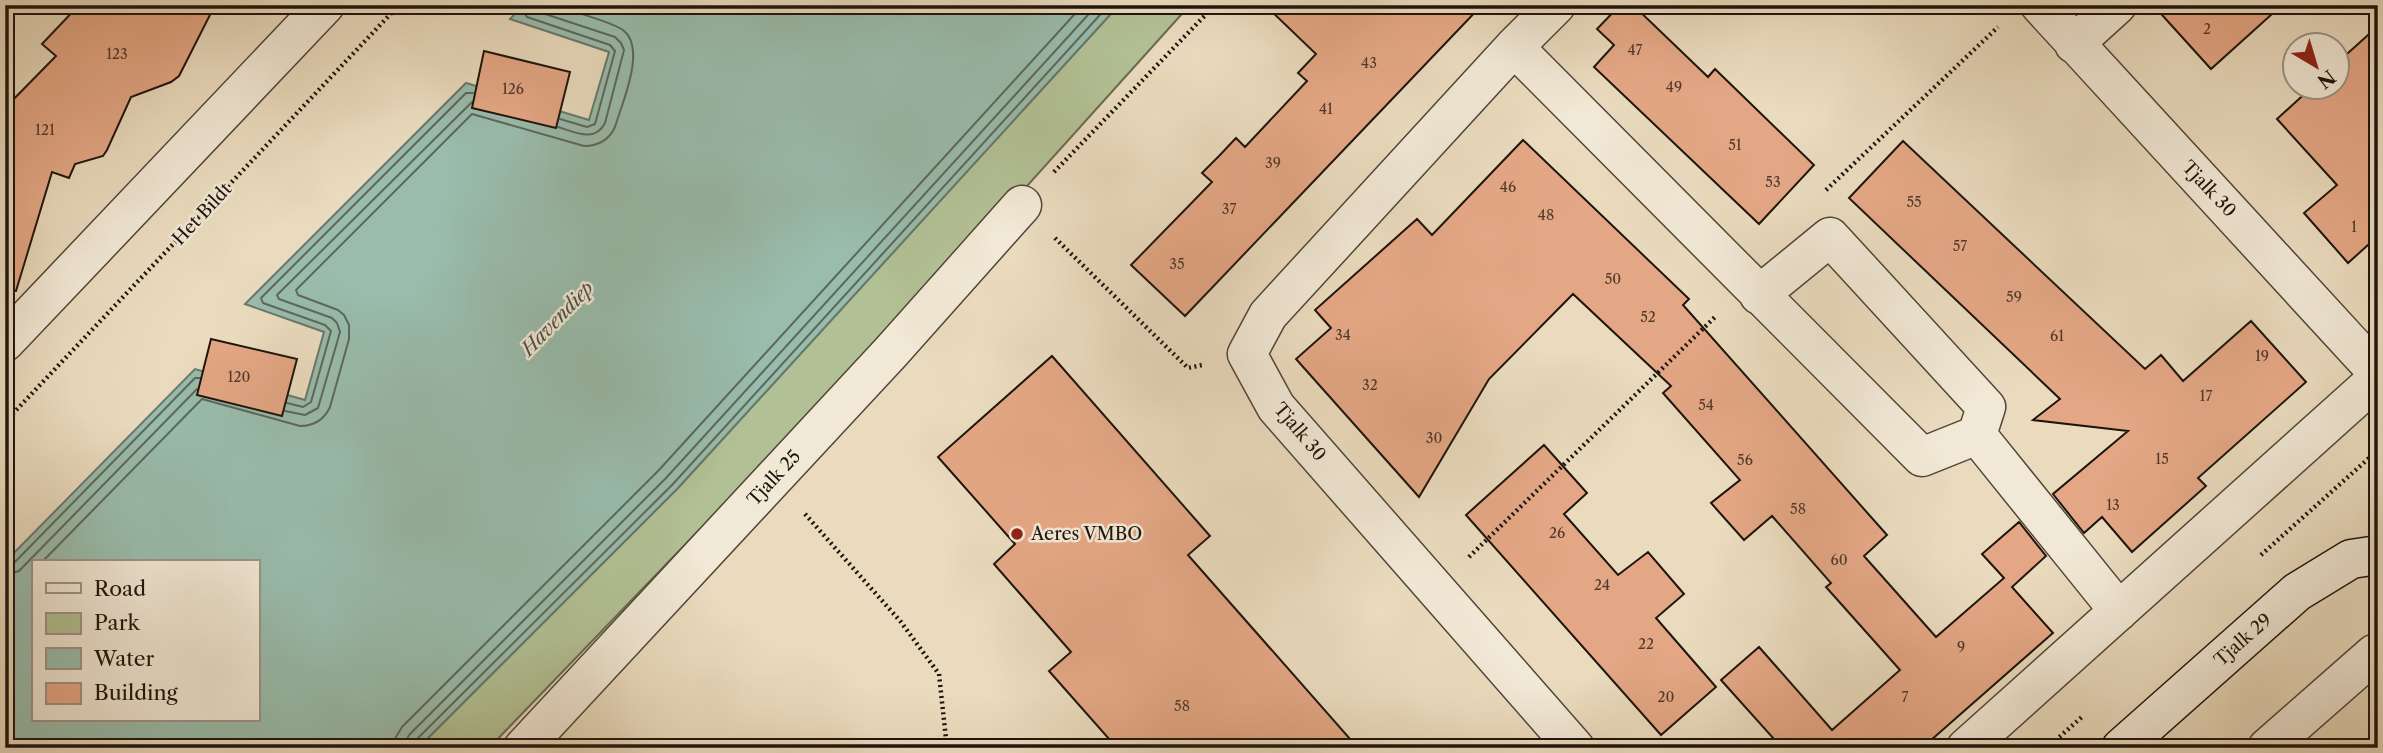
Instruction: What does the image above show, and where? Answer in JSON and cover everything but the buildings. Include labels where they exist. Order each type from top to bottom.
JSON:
[{"type":"street","points":[[5,342],[325,5]]},
{"type":"street","points":[[1247,354],[1268,315],[1514,47],[1556,5]]},
{"type":"street","name":"Tjalk 30","points":[[1966,748],[2119,611],[2372,356],[2040,5]]},
{"type":"street","points":[[2074,44],[2117,5]]},
{"type":"street","points":[[1514,47],[1923,457],[1977,435]]},
{"type":"street","name":"Tjalk 25","points":[[523,748],[891,352],[1022,205]]},
{"type":"street","points":[[1753,289],[1830,237],[1986,407],[1977,435]]},
{"type":"street","name":"Tjalk 30","points":[[1247,354],[1276,407],[1575,748]]},
{"type":"street","points":[[1977,435],[2119,611]]},
{"type":"street","name":"Tjalk 29","points":[[2121,748],[2297,592],[2351,559],[2378,555]]},
{"type":"street","points":[[2267,748],[2378,653]]},
{"type":"path","name":"Het Bildt","points":[[5,422],[399,5]]},
{"type":"path","points":[[1215,5],[1022,205],[1188,368],[1247,354]]},
{"type":"path","points":[[1819,197],[2001,24]]},
{"type":"path","points":[[1436,590],[1753,289]]},
{"type":"path","points":[[774,478],[901,622],[939,674],[947,748]]},
{"type":"green space","points":[[1119,5],[1190,5],[972,247],[489,748],[418,748],[678,488]]},
{"type":"water","name":"Havendiep","points":[[523,5],[1119,5],[678,488],[418,748],[5,748],[5,562],[195,369],[305,400],[324,332],[245,304],[466,83],[589,120],[609,52],[510,19]]},
{"type":"place","name":"Aeres VMBO","points":[[1017,534]]}]
